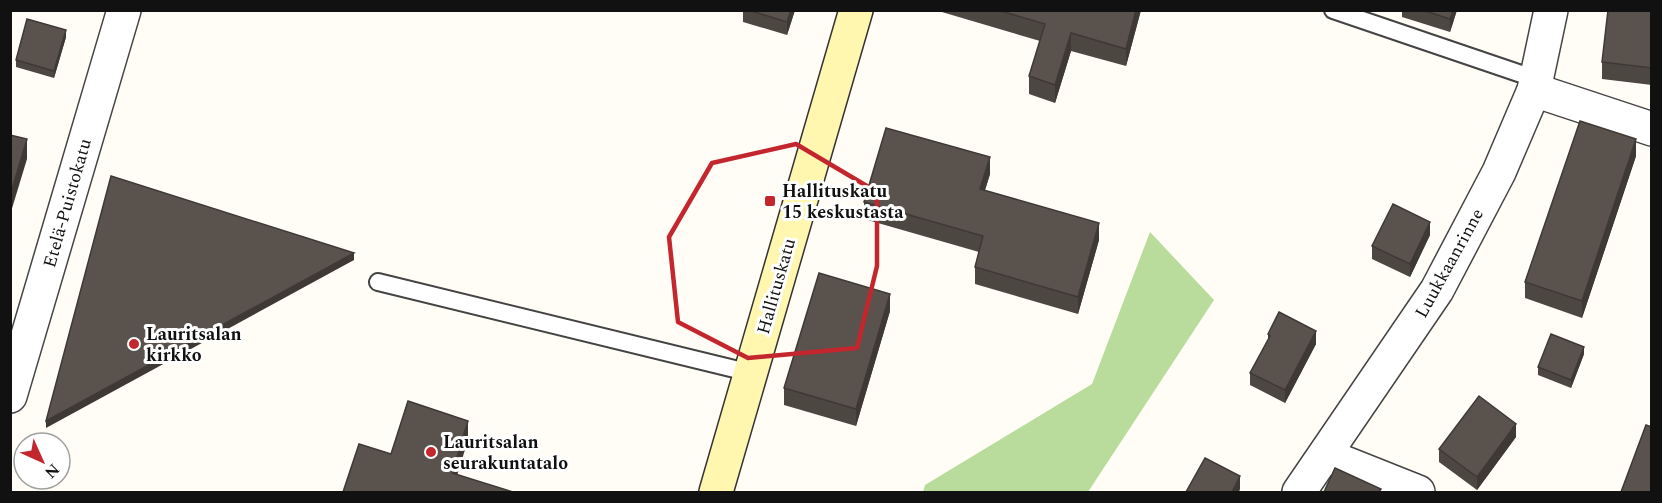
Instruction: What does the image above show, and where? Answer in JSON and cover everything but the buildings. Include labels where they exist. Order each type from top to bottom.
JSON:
[{"type":"street","name":"Etelä-Puistokatu","points":[[10,396],[124,10]]},
{"type":"street","name":"Hallituskatu","points":[[716,492],[856,10]]},
{"type":"street","name":"Luukkaanrinne","points":[[1299,492],[1437,290],[1499,172],[1535,84],[1551,10]]},
{"type":"street","points":[[1535,84],[1652,129]]},
{"type":"street","points":[[1325,455],[1418,492]]},
{"type":"lane","points":[[1333,10],[1535,84]]},
{"type":"lane","points":[[378,282],[751,373]]},
{"type":"highlighted area","points":[[796,144],[877,192],[877,266],[857,348],[748,358],[678,322],[669,237],[712,163]]},
{"type":"green space","points":[[1150,232],[1214,300],[1088,492],[923,492],[925,485],[1092,384]]},
{"type":"place","name":"Hallituskatu 15 keskustasta","points":[[770,201]]},
{"type":"place","name":"Lauritsalan kirkko","points":[[134,344]]},
{"type":"place","name":"Lauritsalan seurakuntatalo","points":[[431,452]]}]
